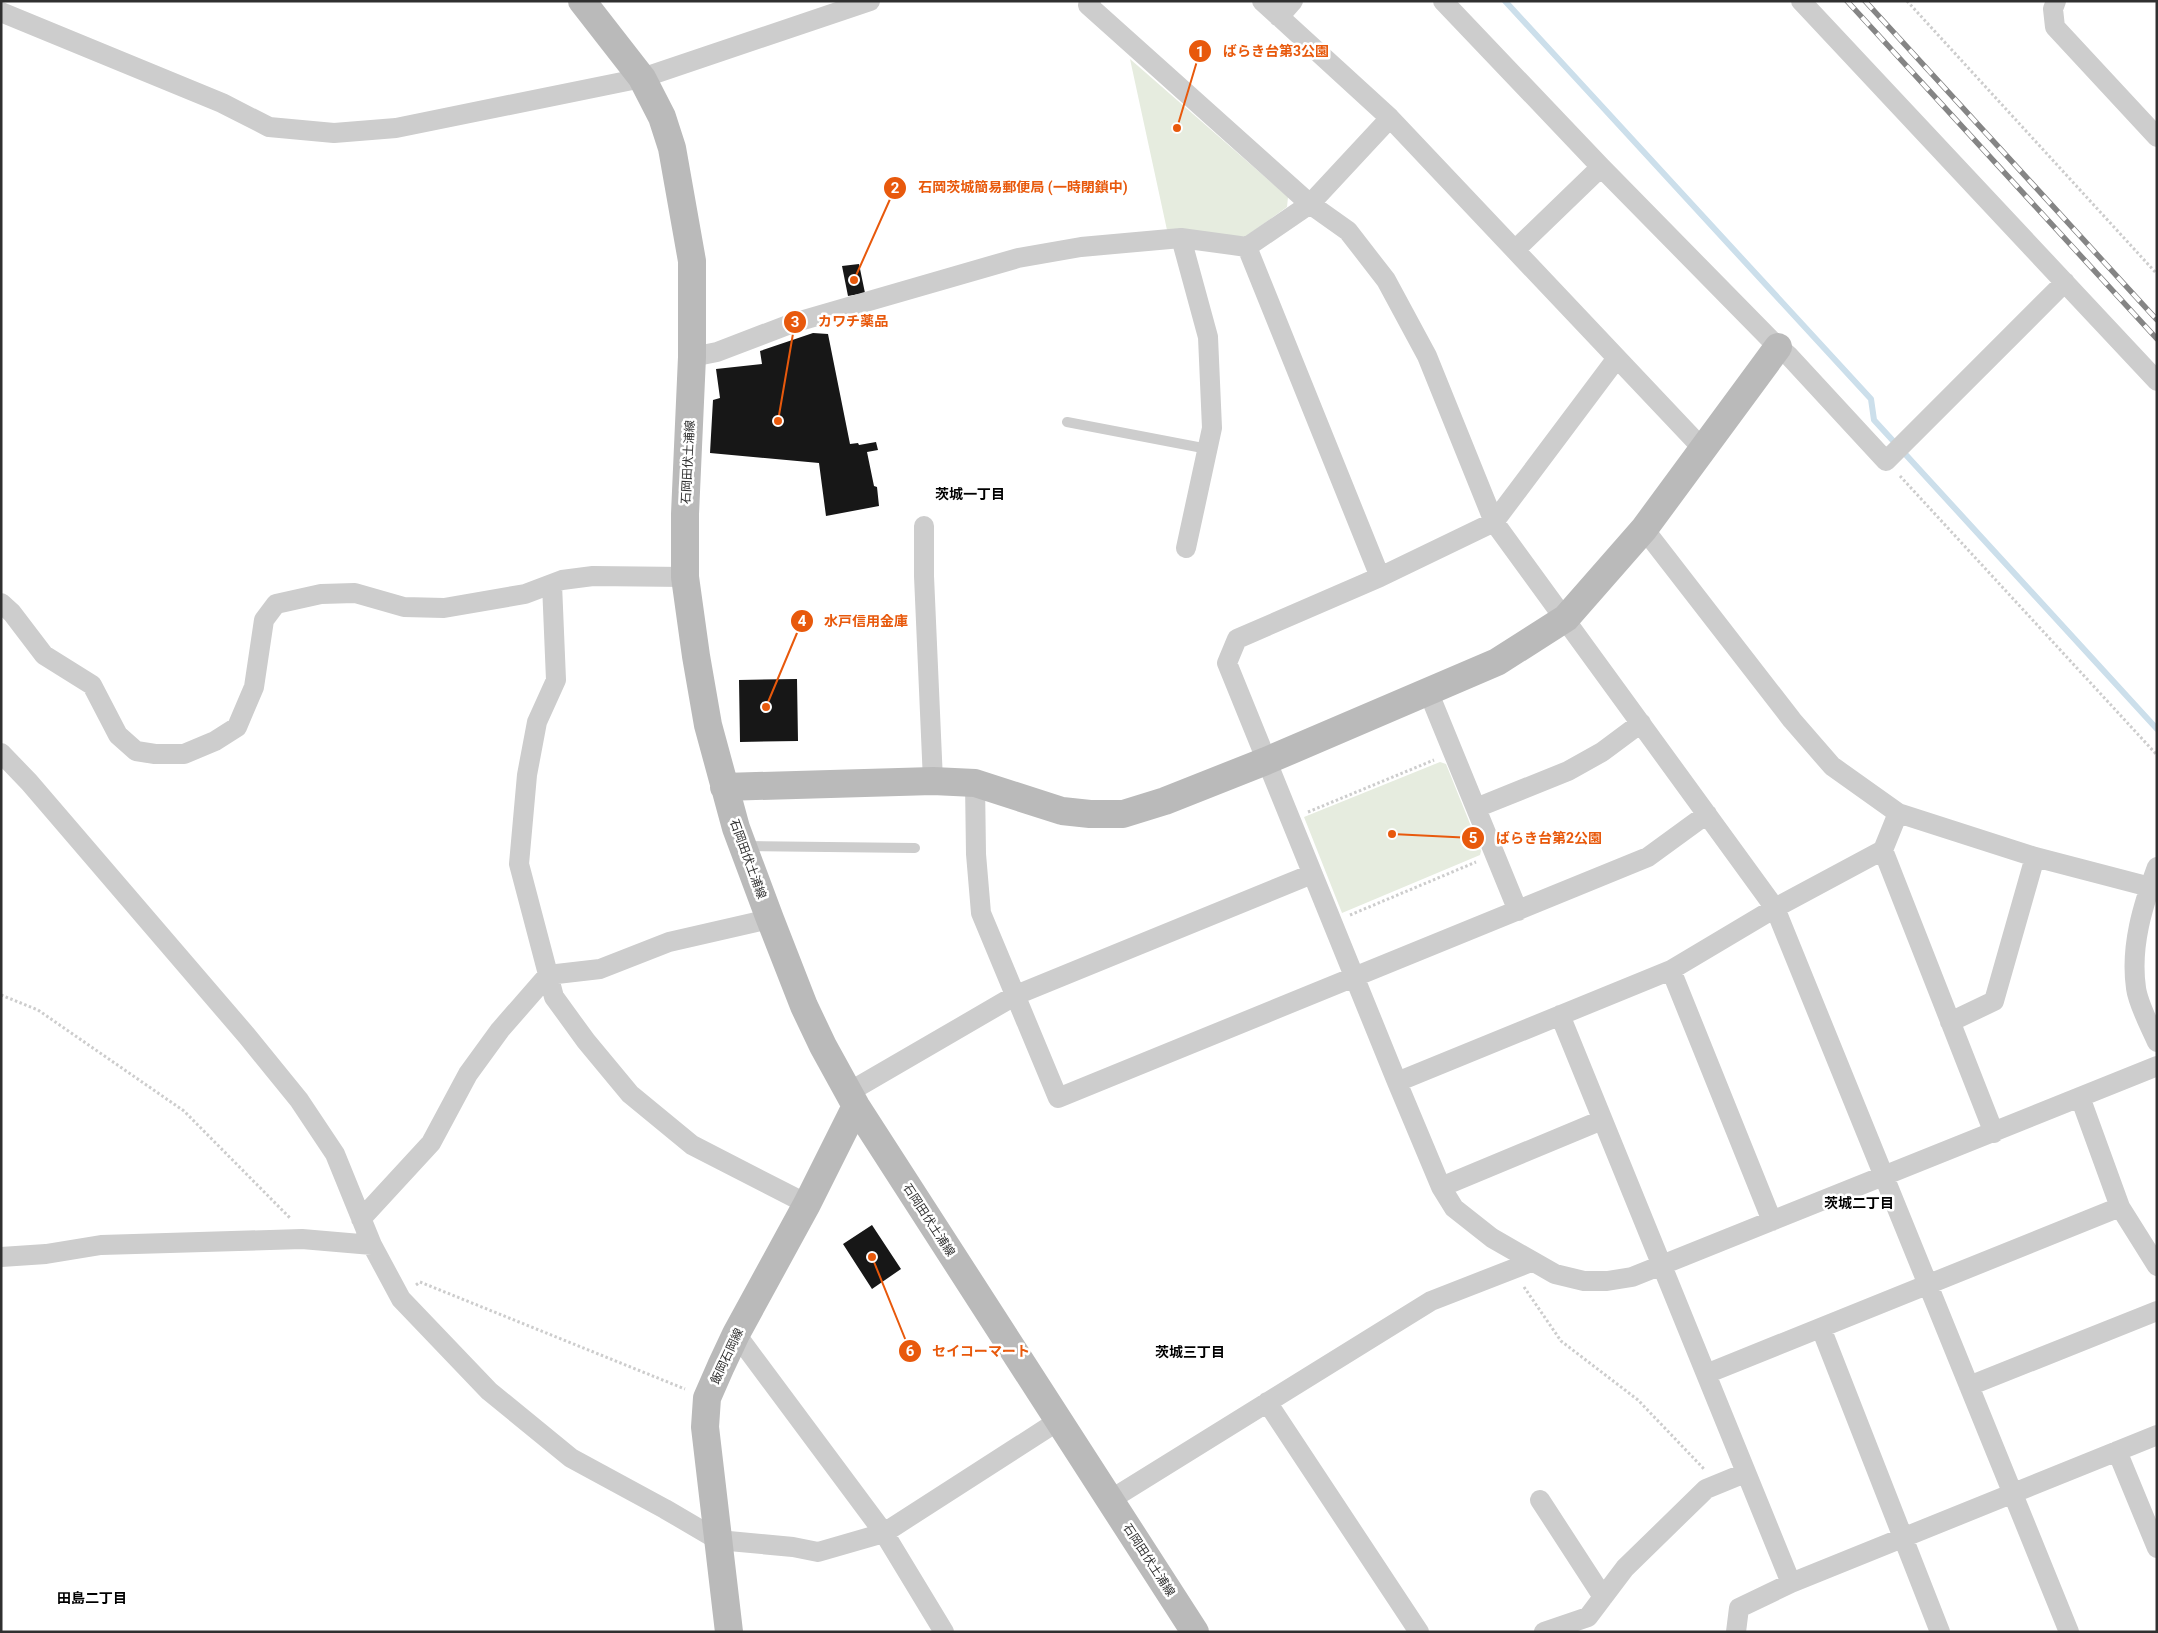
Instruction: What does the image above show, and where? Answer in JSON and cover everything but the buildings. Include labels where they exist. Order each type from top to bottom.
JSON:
[{"type":"main road","name":"石岡田伏土浦線","points":[[582,1],[642,78],[662,117],[672,148],[692,261],[692,357],[685,514],[685,577],[706,716],[724,787],[770,919],[808,1014],[852,1099],[1195,1632]]},
{"type":"main road","points":[[724,787],[933,781],[975,783],[1062,811],[1090,814],[1123,814],[1165,801],[1266,761],[1497,662],[1566,618],[1644,529],[1778,347]]},
{"type":"main road","name":"飯岡石岡線","points":[[729,1632],[705,1427],[707,1398],[736,1334],[807,1204],[852,1099]]},
{"type":"street","points":[[1,12],[222,103],[269,127],[334,133],[396,128],[642,78],[870,1]]},
{"type":"street","points":[[1091,1],[1088,5],[1310,204],[1348,231],[1386,280],[1427,356],[1494,522],[1566,618],[1775,908],[2069,1632]]},
{"type":"street","points":[[1262,1],[1390,118],[1703,449]]},
{"type":"street","points":[[1279,17],[1293,1]]},
{"type":"street","points":[[1443,1],[1601,167],[1789,356],[1886,461],[2065,282]]},
{"type":"street","points":[[1801,1],[2157,381]]},
{"type":"street","points":[[2056,1],[2053,9],[2055,27],[2157,137]]},
{"type":"street","points":[[692,357],[717,352],[793,323],[1018,258],[1081,247],[1181,238],[1248,247],[1310,204],[1390,118]]},
{"type":"street","points":[[1515,250],[1601,167]]},
{"type":"street","points":[[1181,238],[1208,336],[1212,428],[1186,548]]},
{"type":"street","points":[[1248,247],[1380,577]]},
{"type":"street","points":[[1617,358],[1494,522],[1380,577],[1237,639],[1227,663],[1397,1082],[1441,1186],[1454,1208],[1492,1238],[1555,1274],[1584,1281],[1632,1278],[2157,1066]]},
{"type":"street","points":[[924,526],[924,576],[933,781]]},
{"type":"street","points":[[1644,529],[1792,720],[1832,766],[1898,813],[2035,857],[2150,887]]},
{"type":"street","points":[[1,604],[12,613],[44,655],[92,685],[118,734],[136,751],[156,754],[184,754],[215,741],[237,727],[254,687],[264,620],[276,604],[321,594],[355,593],[404,607],[444,608],[525,594],[562,580],[593,576],[685,577]]},
{"type":"street","points":[[552,584],[556,680],[537,722],[527,775],[519,864],[554,997],[586,1041],[630,1094],[692,1145],[807,1204]]},
{"type":"street","points":[[1428,691],[1518,910]]},
{"type":"street","points":[[1476,808],[1568,771],[1602,752],[1641,723]]},
{"type":"street","points":[[1,753],[29,782],[241,1028],[299,1100],[335,1154],[372,1245],[401,1299],[489,1392],[571,1458],[665,1508],[718,1540],[793,1546],[818,1552],[884,1533],[1058,1421]]},
{"type":"street","points":[[975,783],[976,854],[981,913],[1058,1098],[1648,857],[1707,814]]},
{"type":"street","points":[[1397,1082],[1671,970],[1775,908],[1883,850],[1898,813]]},
{"type":"street","points":[[1883,850],[1994,1133]]},
{"type":"street","points":[[1950,1022],[1994,1001],[2035,857]]},
{"type":"street","points":[[2157,867],[2134,949],[2136,989],[2157,1042]]},
{"type":"street","points":[[852,1099],[1016,995],[1312,874]]},
{"type":"street","points":[[361,1219],[431,1143],[468,1074],[500,1030],[548,975],[600,969],[669,942],[770,919]]},
{"type":"street","points":[[1671,970],[1772,1221]]},
{"type":"street","points":[[1560,1015],[1791,1583]]},
{"type":"street","points":[[2080,1097],[2120,1207],[2157,1266]]},
{"type":"street","points":[[1441,1186],[1602,1120]]},
{"type":"street","points":[[1706,1374],[2120,1207]]},
{"type":"street","points":[[1,1257],[46,1254],[101,1245],[311,1240],[372,1245]]},
{"type":"street","points":[[1110,1500],[1431,1301],[1531,1262]]},
{"type":"street","points":[[1969,1386],[2157,1310]]},
{"type":"street","points":[[1821,1328],[1940,1632]]},
{"type":"street","points":[[736,1334],[884,1533],[944,1632]]},
{"type":"street","points":[[1267,1402],[1419,1632]]},
{"type":"street","points":[[1736,1632],[1739,1608],[1791,1583],[2157,1436]]},
{"type":"street","points":[[2117,1451],[2157,1548]]},
{"type":"street","points":[[1544,1632],[1591,1624],[1603,1597],[1625,1568],[1706,1489],[1745,1473]]},
{"type":"street","points":[[1540,1500],[1603,1597]]},
{"type":"lane","points":[[1068,422],[1208,449]]},
{"type":"lane","points":[[743,846],[915,848]]},
{"type":"path","points":[[1907,1],[2157,274]]},
{"type":"path","points":[[1886,461],[2157,755]]},
{"type":"path","points":[[1301,816],[1453,752]]},
{"type":"path","points":[[1341,919],[1495,854]]},
{"type":"path","points":[[1,995],[38,1010],[184,1111],[311,1240]]},
{"type":"path","points":[[1512,1270],[1561,1341],[1638,1400],[1691,1454],[1717,1484]]},
{"type":"path","points":[[401,1299],[420,1282],[707,1398]]},
{"type":"shaded area","points":[[1130,59],[1288,197],[1287,207],[1245,237],[1167,230]]},
{"type":"shaded area","points":[[1440,762],[1446,764],[1481,851],[1480,855],[1342,913],[1304,817]]},
{"type":"waterway","points":[[1505,1],[1871,399],[1874,420],[2157,729]]},
{"type":"railway","points":[[1847,1],[2157,339]]},
{"type":"railway","points":[[1865,1],[2157,320]]},
{"type":"place","name":"ばらき台第3公園","points":[[1177,128]]},
{"type":"place","name":"石岡茨城簡易郵便局 (一時閉鎖中)","points":[[854,280]]},
{"type":"place","name":"カワチ薬品","points":[[778,421]]},
{"type":"place","name":"水戸信用金庫","points":[[766,707]]},
{"type":"place","name":"ばらき台第2公園","points":[[1392,834]]},
{"type":"place","name":"セイコーマート","points":[[872,1257]]},
{"type":"district","name":"茨城一丁目","points":[[970,494]]},
{"type":"district","name":"茨城二丁目","points":[[1859,1203]]},
{"type":"district","name":"茨城三丁目","points":[[1190,1352]]},
{"type":"district","name":"田島二丁目","points":[[92,1598]]}]
